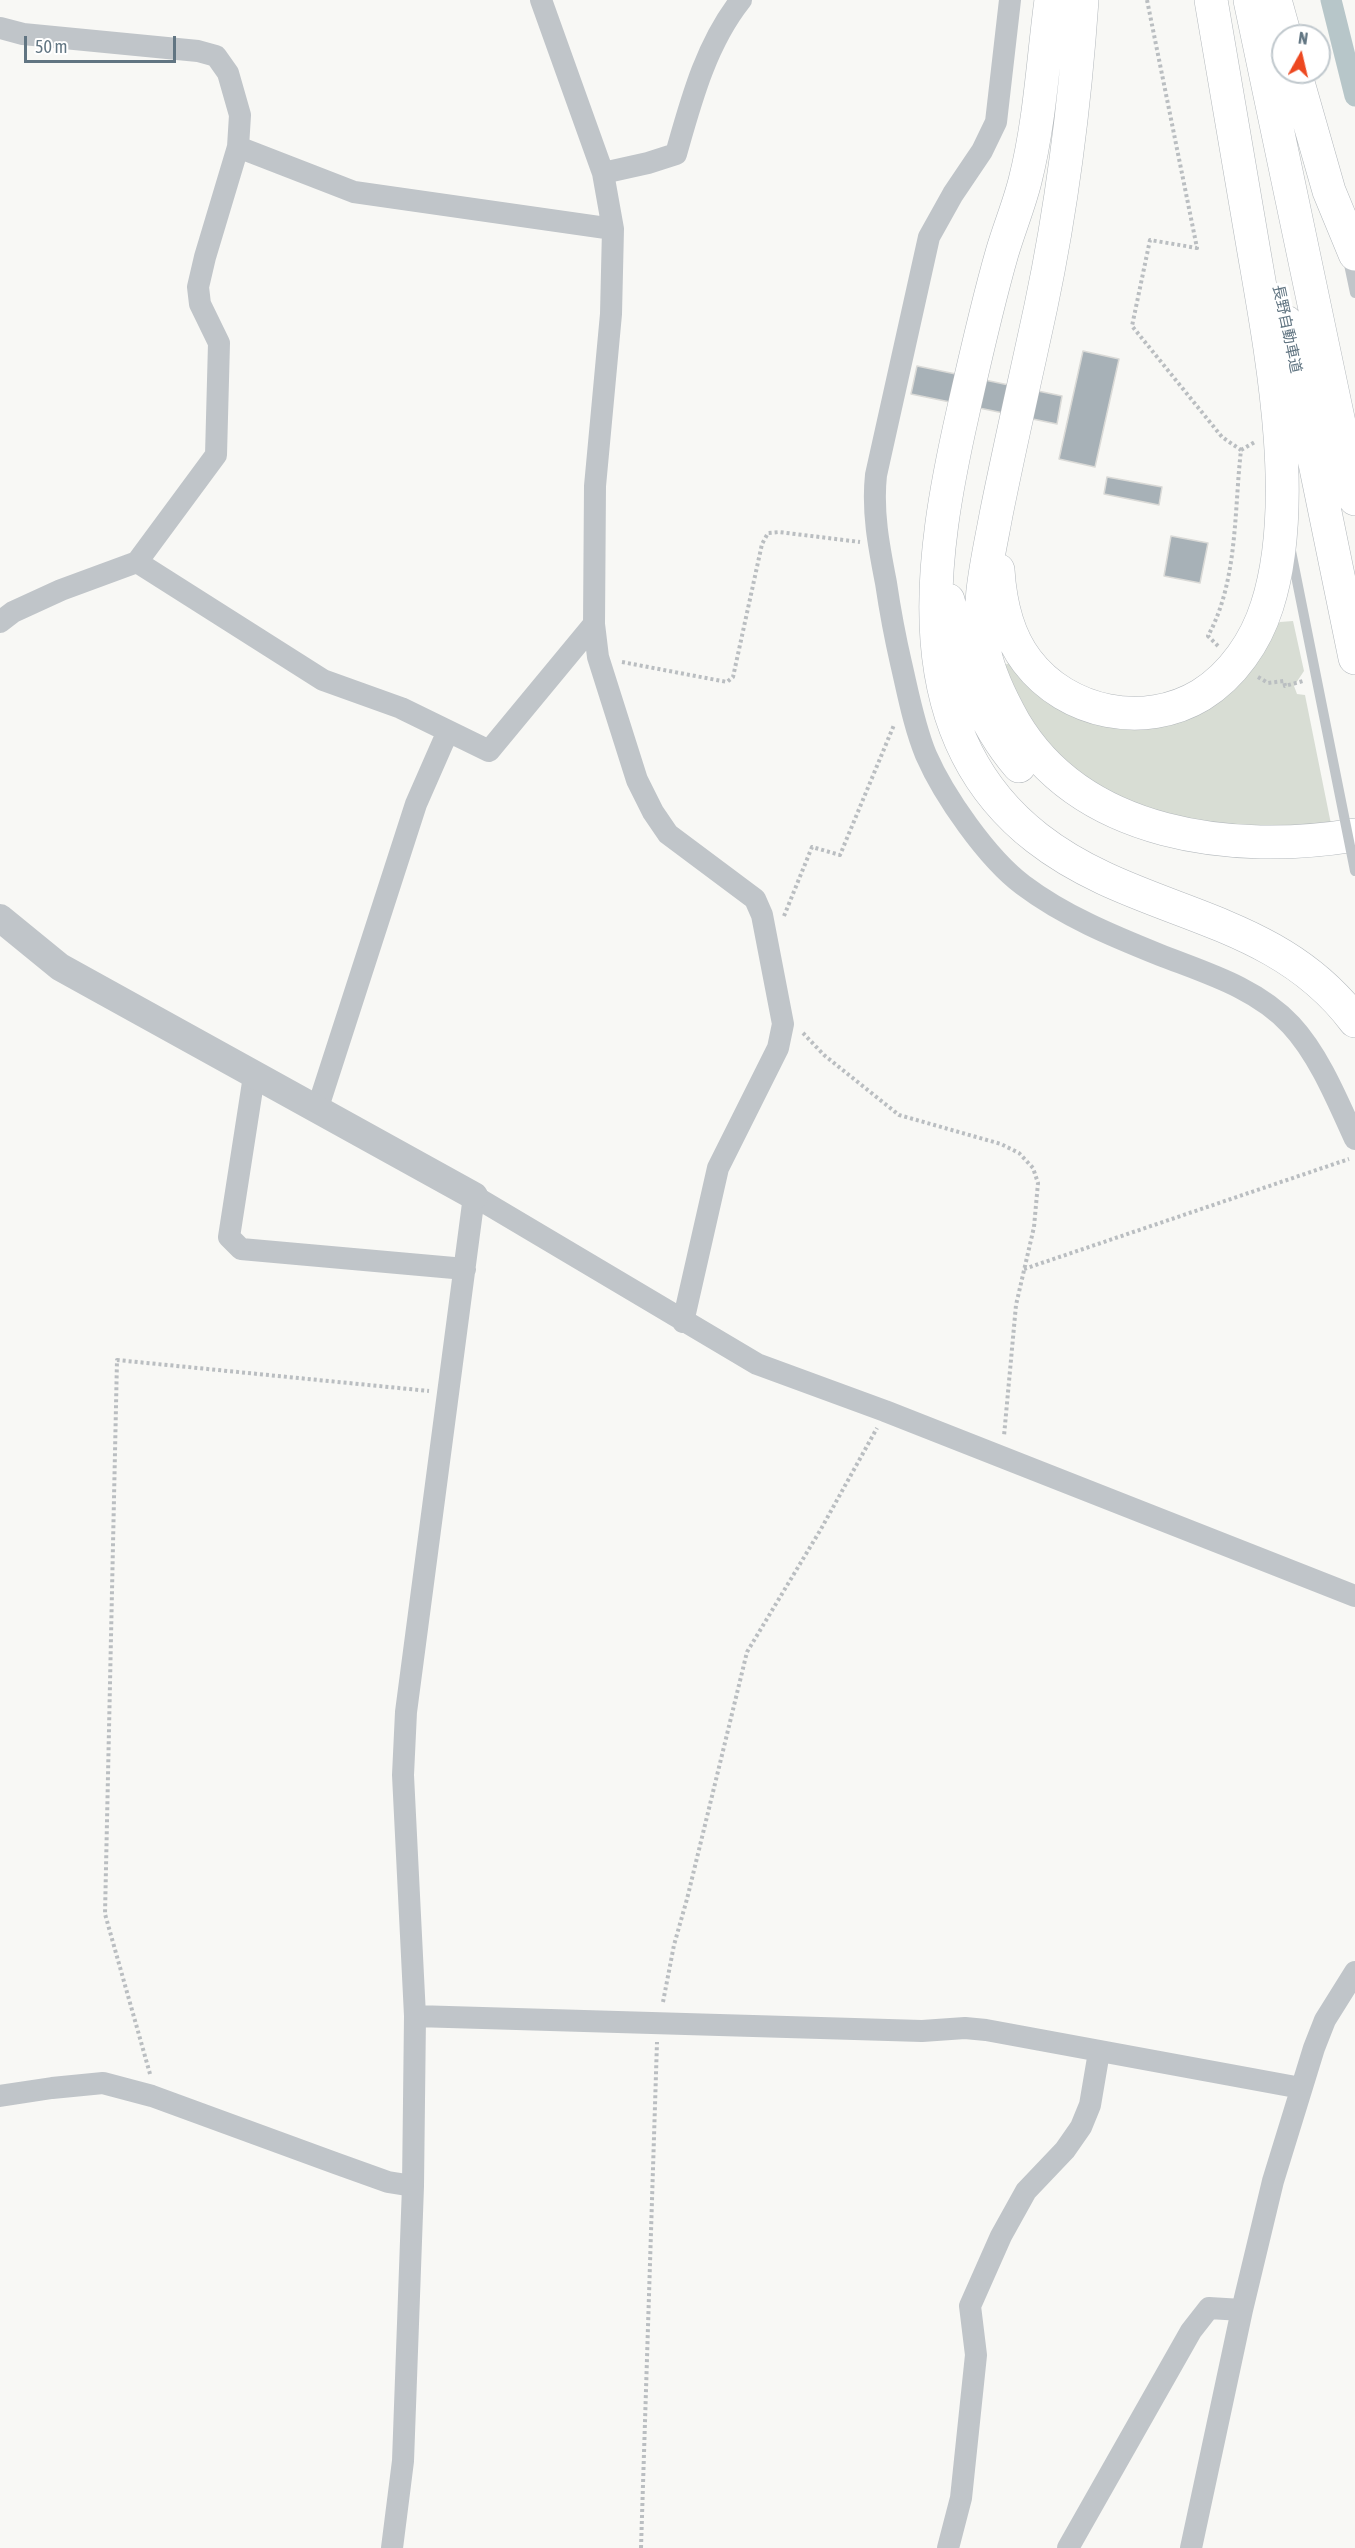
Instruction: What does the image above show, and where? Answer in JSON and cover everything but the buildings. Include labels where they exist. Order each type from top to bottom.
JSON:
[{"type":"highway","points":[[1051,0],[1030,160],[990,297],[947,483],[941,521],[935,606],[936,648],[941,681],[953,721],[967,754],[982,780],[1005,808],[1034,836],[1064,858],[1098,877],[1239,931],[1286,957],[1321,982],[1355,1021]]},
{"type":"highway","points":[[1078,63],[1083,0]]},
{"type":"highway","points":[[1089,0],[1042,303],[1000,496],[982,596],[981,624],[984,650],[994,681],[1011,717],[1028,742],[1058,775],[1080,793],[1108,810],[1141,823],[1209,838],[1301,842],[1350,828]]},
{"type":"highway","points":[[1000,496],[997,553],[1004,612],[1014,638],[1027,661],[1042,678],[1060,692],[1079,702],[1119,713],[1162,711],[1181,705],[1202,694],[1233,668],[1248,648],[1267,606],[1275,572],[1282,515],[1275,398],[1264,313],[1211,0]]},
{"type":"highway","name":"長野自動車道","points":[[1220,0],[1355,658]]},
{"type":"highway","name":"長野自動車道","points":[[1250,0],[1355,499]]},
{"type":"highway","points":[[1275,0],[1282,24]]},
{"type":"highway","points":[[1298,84],[1329,191],[1350,244]]},
{"type":"highway","points":[[941,521],[943,564],[948,599],[964,663],[981,710],[1005,750],[1049,797],[1093,827],[1120,839],[1169,853],[1218,860],[1281,863],[1355,859]]},
{"type":"street","points":[[541,0],[603,173],[612,229],[611,314],[595,486],[594,624],[598,657],[637,780],[653,812],[668,834],[755,899],[762,915],[783,1024],[778,1048],[718,1168],[683,1322]]},
{"type":"street","points":[[603,173],[676,154],[695,86],[730,14],[741,0]]},
{"type":"street","points":[[1010,0],[996,122],[982,151],[953,194],[929,237],[876,475],[874,510],[878,541],[897,648],[910,704],[926,754],[946,793],[975,834],[1022,884],[1085,922],[1236,985],[1275,1010],[1292,1026],[1327,1078],[1355,1139]]},
{"type":"street","points":[[0,28],[22,34],[198,51],[216,56],[228,73],[240,115],[238,147],[198,287],[200,304],[219,344],[216,455],[137,562],[62,590],[13,612],[0,622]]},
{"type":"street","points":[[238,147],[354,192],[612,229]]},
{"type":"street","points":[[137,562],[323,680],[401,708],[489,752],[594,624]]},
{"type":"street","points":[[317,1110],[416,804],[448,731]]},
{"type":"street","points":[[0,918],[60,966],[254,1076],[474,1196],[757,1364],[885,1411],[1355,1596]]},
{"type":"street","points":[[254,1076],[230,1237],[241,1249],[465,1269]]},
{"type":"street","points":[[393,2548],[403,2461],[415,2016],[403,1775],[405,1723],[474,1196]]},
{"type":"street","points":[[1191,2548],[1272,2181],[1325,2020],[1355,1972]]},
{"type":"street","points":[[415,2016],[922,2031],[965,2028],[1301,2088]]},
{"type":"street","points":[[948,2548],[961,2498],[976,2355],[970,2306],[1001,2236],[1026,2191],[1065,2150],[1081,2127],[1090,2105],[1099,2052]]},
{"type":"street","points":[[0,2096],[103,2083],[152,2096],[388,2182],[412,2186]]},
{"type":"street","points":[[1068,2548],[1191,2331],[1209,2308],[1242,2310]]},
{"type":"lane","points":[[1350,244],[1347,264],[1355,293]]},
{"type":"lane","points":[[1282,515],[1350,828],[1355,871]]},
{"type":"path","points":[[1147,0],[1197,248],[1150,240],[1132,326],[1222,436],[1241,450],[1232,545],[1224,598],[1208,636],[1220,648]]},
{"type":"path","points":[[598,657],[727,682],[733,677],[762,544],[768,533],[779,532],[867,543],[878,541]]},
{"type":"path","points":[[1268,683],[1284,681],[1284,686],[1310,680]]},
{"type":"path","points":[[768,944],[781,923],[812,847],[840,855],[897,717],[910,704]]},
{"type":"path","points":[[780,1001],[806,1036],[824,1055],[899,1115],[1001,1144],[1019,1153],[1033,1168],[1038,1183],[1034,1227],[1016,1305],[1002,1457]]},
{"type":"path","points":[[1023,1269],[1355,1156]]},
{"type":"path","points":[[152,2096],[150,2076],[105,1914],[117,1360],[449,1394]]},
{"type":"path","points":[[641,2548],[656,2049],[674,1945],[747,1652],[821,1529],[885,1411]]},
{"type":"shaded area","points":[[1293,621],[1304,671],[1294,686],[1297,694],[1305,695],[1331,824],[1259,828],[1172,817],[1095,789],[1024,722],[998,667],[1013,662],[1130,724],[1280,622]]},
{"type":"waterway","points":[[1331,0],[1355,96]]}]
